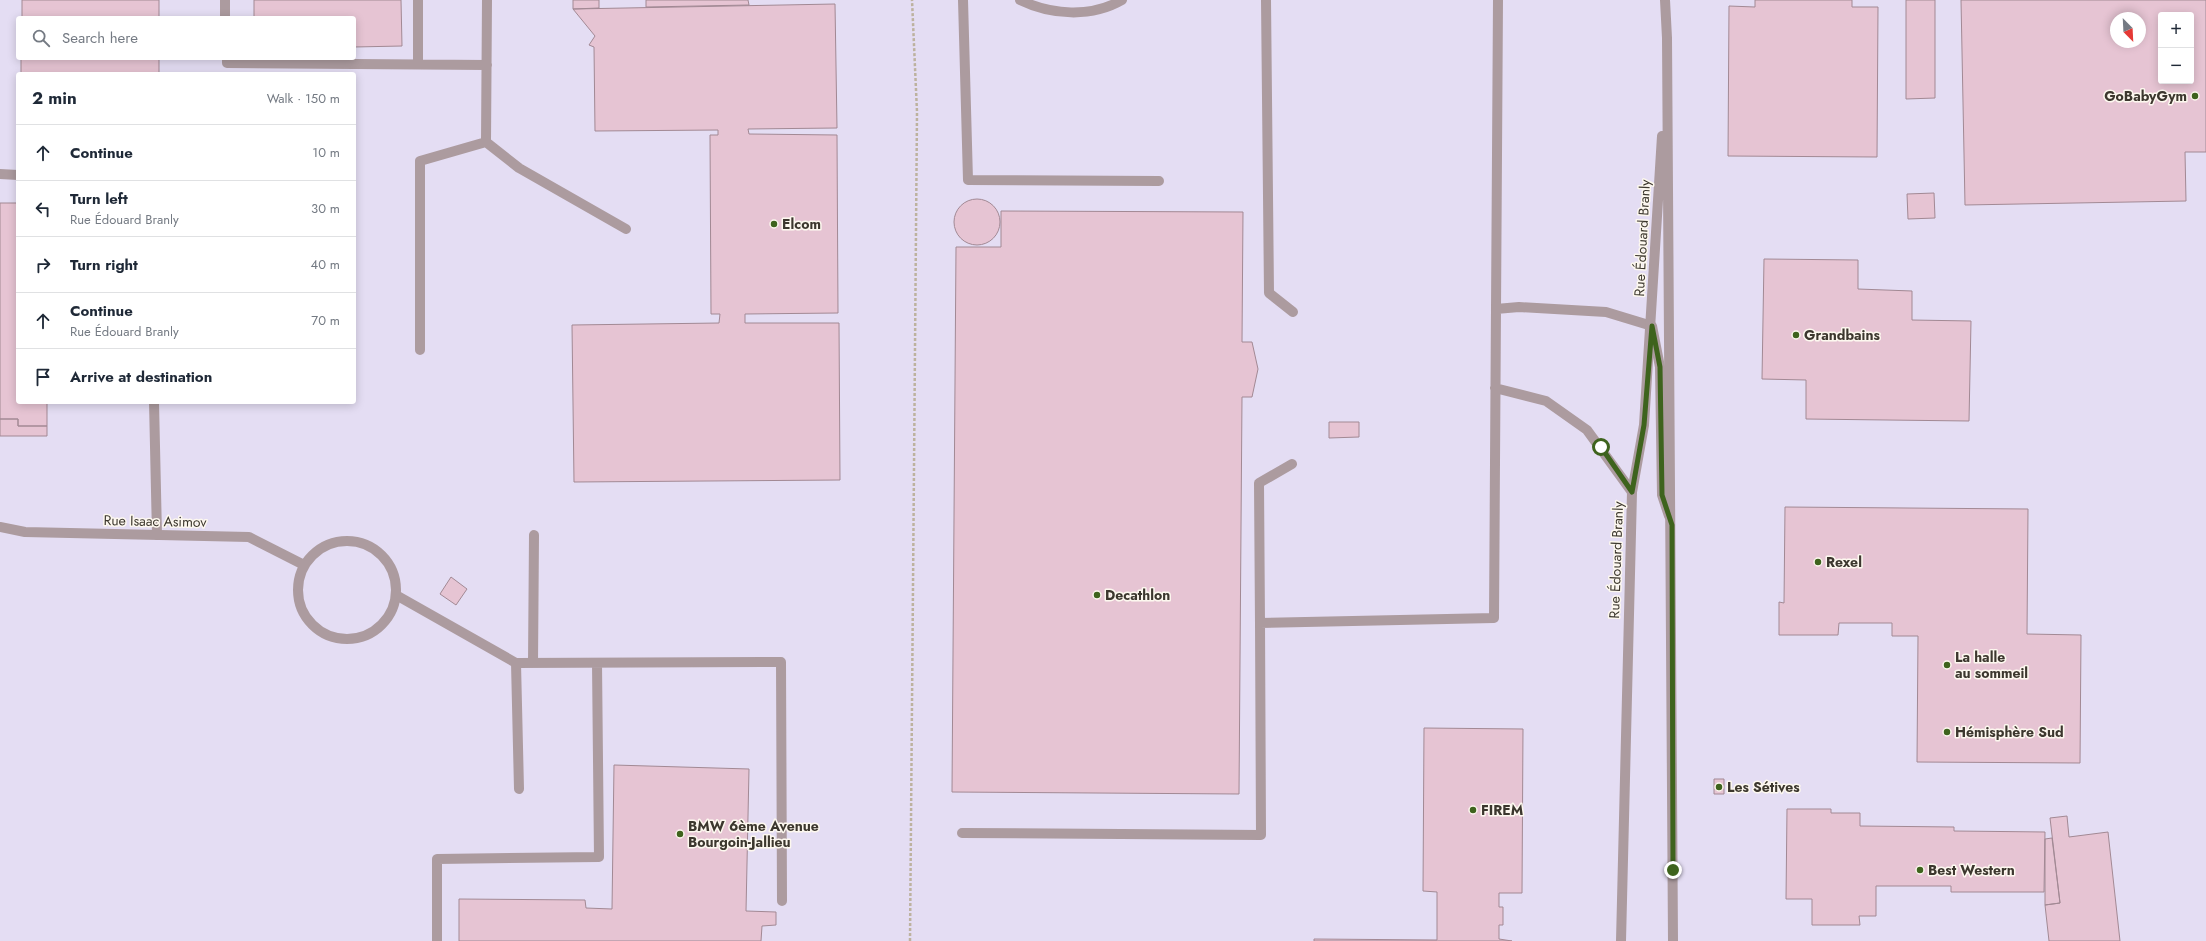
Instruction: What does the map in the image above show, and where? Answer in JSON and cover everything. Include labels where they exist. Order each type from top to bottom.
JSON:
[{"type":"street","points":[[225,0],[225,16]]},
{"type":"street","points":[[418,0],[418,64]]},
{"type":"street","points":[[486,142],[487,0]]},
{"type":"street","points":[[963,0],[968,180],[1159,180]]},
{"type":"street","points":[[1020,0],[1052,10],[1070,13],[1094,11],[1122,0]]},
{"type":"street","points":[[1266,0],[1269,293],[1293,312]]},
{"type":"street","points":[[1260,623],[1494,618],[1498,0]]},
{"type":"street","name":"Rue Édouard Branly","points":[[1665,0],[1667,38],[1672,525],[1673,941]]},
{"type":"street","name":"Rue Édouard Branly","points":[[1621,941],[1632,492],[1644,425],[1652,326],[1667,38]]},
{"type":"street","points":[[227,60],[227,63],[487,65]]},
{"type":"street","points":[[486,142],[519,168],[626,229]]},
{"type":"street","points":[[420,350],[420,161],[486,142]]},
{"type":"street","points":[[0,174],[16,175]]},
{"type":"street","points":[[1496,309],[1519,307],[1606,312],[1652,326],[1660,367],[1662,495],[1672,525]]},
{"type":"street","points":[[1495,388],[1546,401],[1587,430],[1632,492]]},
{"type":"street","points":[[154,404],[157,535]]},
{"type":"street","points":[[962,833],[1260,835],[1259,483],[1292,464]]},
{"type":"street","name":"Rue Isaac Asimov","points":[[0,527],[25,532],[250,537],[304,565]]},
{"type":"street","points":[[533,663],[534,535]]},
{"type":"street","points":[[346,540],[363,543],[378,551],[389,563],[395,578],[396,595],[392,610],[383,624],[375,630],[355,639],[339,638],[324,633],[311,624],[302,611],[298,596],[299,579],[304,565],[315,552],[330,543],[346,540]]},
{"type":"street","points":[[396,595],[516,663],[781,662],[782,901]]},
{"type":"street","points":[[516,663],[519,789]]},
{"type":"street","points":[[437,941],[437,859],[599,857],[597,663]]},
{"type":"path","points":[[910,941],[917,112],[912,0]]},
{"type":"shaded area","points":[[0,0],[2206,0],[2206,941],[0,941]]},
{"type":"building","points":[[22,0],[159,0],[159,16],[22,16]]},
{"type":"building","points":[[254,0],[401,0],[402,46],[356,47],[356,16],[254,16]]},
{"type":"building","points":[[573,0],[599,0],[599,8],[573,9]]},
{"type":"building","points":[[646,0],[748,0],[749,5],[646,7]]},
{"type":"building","points":[[1755,0],[1852,0],[1852,7],[1878,7],[1877,157],[1728,156],[1729,6],[1755,7]]},
{"type":"building","points":[[1906,0],[1935,0],[1935,98],[1906,99]]},
{"type":"building","points":[[1961,0],[2206,0],[2206,152],[2185,152],[2186,201],[1965,205]]},
{"type":"building","name":"Elcom","points":[[835,4],[837,128],[748,129],[749,134],[837,135],[838,313],[745,314],[745,323],[839,323],[840,480],[574,482],[572,325],[719,323],[720,314],[711,314],[710,135],[718,135],[718,130],[595,131],[594,47],[589,45],[595,36],[573,9]]},
{"type":"building","points":[[21,60],[159,60],[159,72],[21,72]]},
{"type":"building","points":[[1934,193],[1935,218],[1908,219],[1907,194]]},
{"type":"building","points":[[973,199],[981,199],[990,203],[996,209],[1000,222],[996,235],[990,241],[981,245],[973,245],[964,241],[958,235],[954,226],[954,218],[958,209],[964,203]]},
{"type":"building","points":[[0,203],[16,203],[16,404],[47,404],[47,426],[18,426],[18,419],[0,419]]},
{"type":"building","name":"Decathlon","points":[[1001,211],[1243,212],[1242,342],[1252,342],[1258,369],[1252,397],[1242,397],[1239,794],[952,792],[956,247],[1001,247]]},
{"type":"building","points":[[1764,259],[1858,260],[1858,289],[1912,291],[1912,320],[1971,321],[1969,421],[1806,419],[1806,380],[1762,379]]},
{"type":"building","points":[[0,419],[18,419],[18,426],[47,426],[47,436],[0,436]]},
{"type":"building","points":[[1329,422],[1359,422],[1359,437],[1329,438]]},
{"type":"building","points":[[1785,507],[2028,509],[2027,634],[2081,635],[2080,763],[1917,762],[1918,636],[1892,636],[1892,623],[1839,623],[1838,635],[1779,635],[1779,602],[1784,603]]},
{"type":"building","points":[[451,577],[467,589],[456,605],[440,594]]},
{"type":"building","name":"FIREM","points":[[1424,728],[1523,729],[1522,893],[1499,893],[1499,907],[1503,907],[1503,925],[1499,925],[1499,939],[1512,941],[1314,941],[1314,939],[1437,940],[1437,892],[1423,891]]},
{"type":"building","name":"BMW 6ème Avenue Bourgoin-Jallieu","points":[[614,765],[749,769],[746,911],[776,912],[776,925],[762,926],[761,941],[459,941],[459,899],[585,900],[586,908],[612,909]]},
{"type":"building","name":"Les Sétives","points":[[1714,779],[1724,779],[1724,794],[1714,794]]},
{"type":"building","points":[[1787,809],[1831,809],[1831,813],[1860,813],[1860,826],[1954,827],[1954,831],[2045,832],[2044,892],[1951,892],[1951,886],[1876,886],[1876,916],[1859,916],[1860,925],[1812,925],[1812,899],[1786,899]]},
{"type":"building","points":[[2067,816],[2069,837],[2108,832],[2120,941],[2049,941],[2045,905],[2060,903],[2050,818]]},
{"type":"building","points":[[2052,838],[2060,903],[2045,905],[2045,839]]},
{"type":"place","name":"GoBabyGym","points":[[2195,96]]},
{"type":"place","name":"Elcom","points":[[774,224]]},
{"type":"place","name":"Grandbains","points":[[1796,335]]},
{"type":"place","name":"Rexel","points":[[1818,562]]},
{"type":"place","name":"Decathlon","points":[[1097,595]]},
{"type":"place","name":"La halle au sommeil","points":[[1947,665]]},
{"type":"place","name":"Hémisphère Sud","points":[[1947,732]]},
{"type":"place","name":"Les Sétives","points":[[1719,787]]},
{"type":"place","name":"FIREM","points":[[1473,810]]},
{"type":"place","name":"BMW 6ème Avenue Bourgoin-Jallieu","points":[[680,834]]},
{"type":"place","name":"Best Western","points":[[1920,870]]},
{"type":"route","points":[[1601,447],[1632,492],[1644,425],[1652,326],[1660,367],[1660,444],[1662,495],[1672,525],[1673,870]]}]
